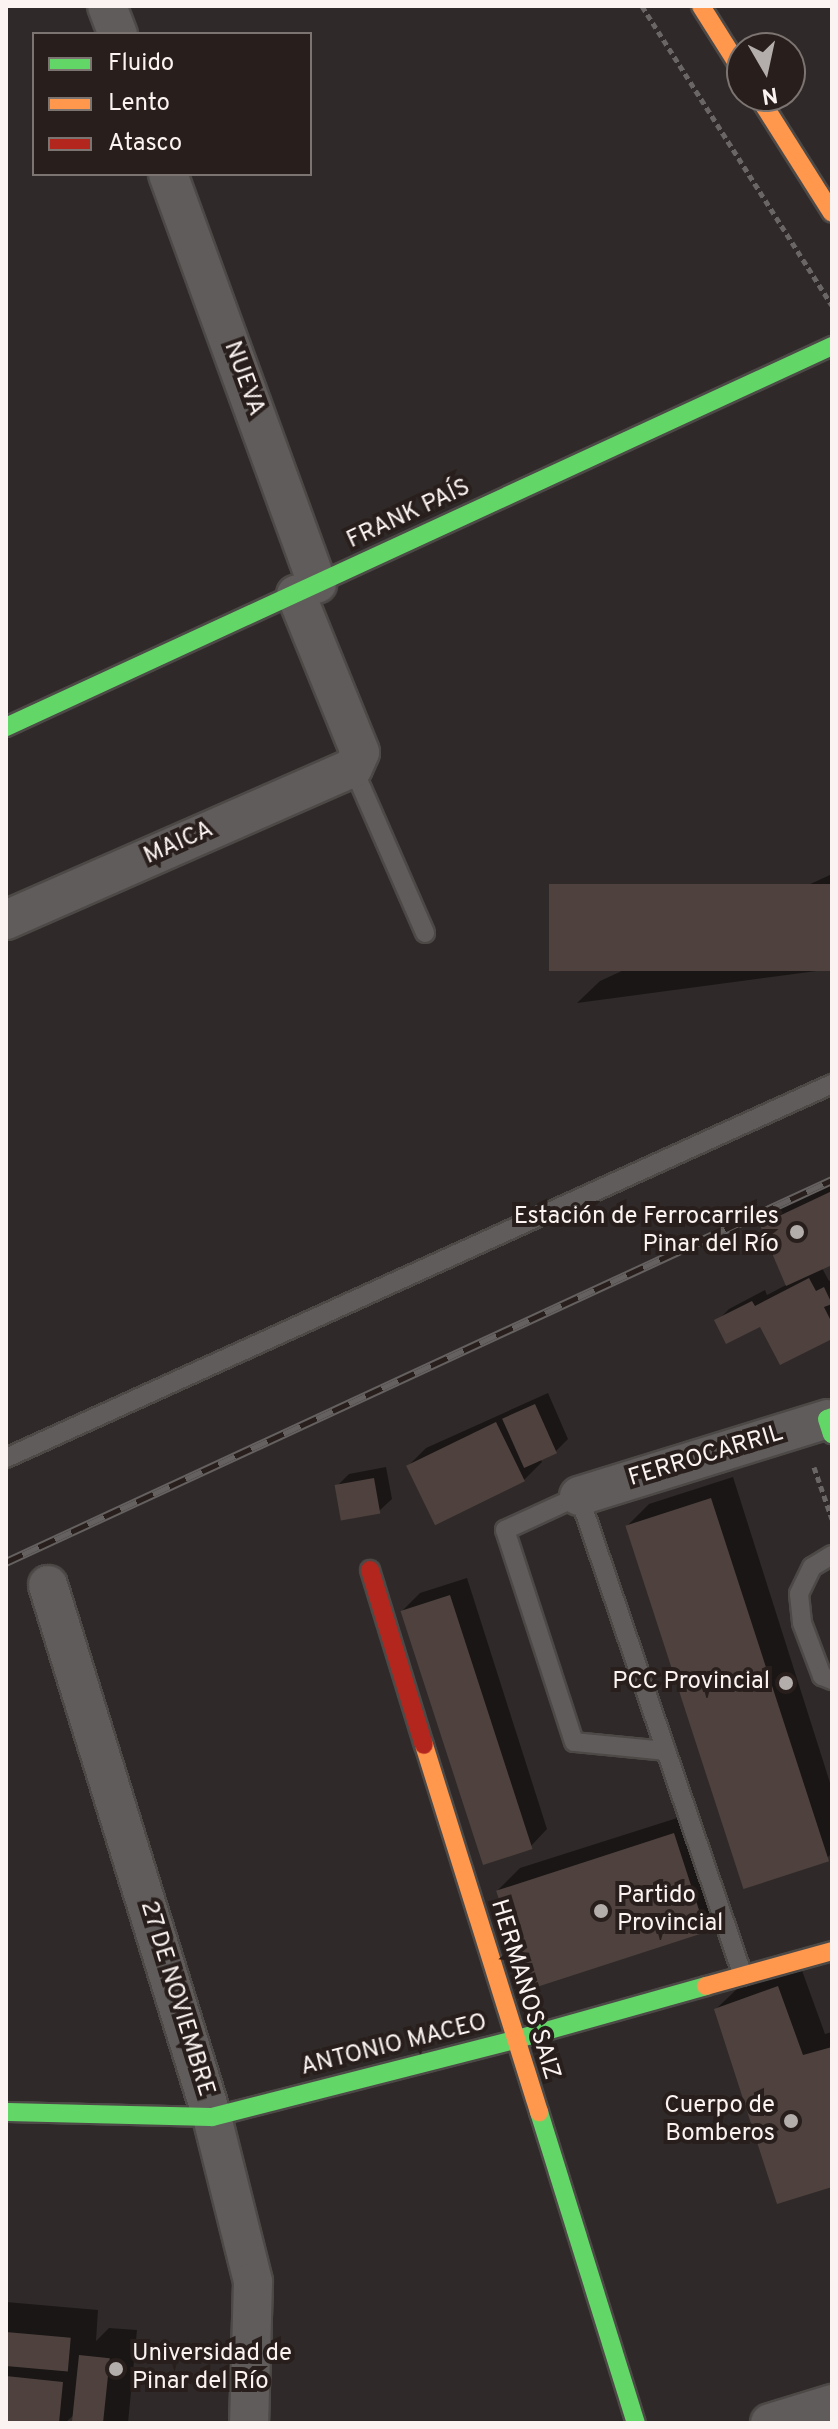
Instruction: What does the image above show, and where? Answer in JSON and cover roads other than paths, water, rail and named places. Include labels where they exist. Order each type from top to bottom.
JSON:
[{"type":"street","points":[[107,6],[117,32]]},
{"type":"street","points":[[701,6],[726,46]]},
{"type":"street","points":[[768,112],[832,213]]},
{"type":"street","name":"NUEVA","points":[[169,176],[360,752],[353,768]]},
{"type":"street","name":"FRANK PAÍS","points":[[7,724],[832,346]]},
{"type":"street","name":"MAICA","points":[[6,920],[353,768]]},
{"type":"street","name":"FERROCARRIL","points":[[579,1496],[830,1423]]},
{"type":"street","name":"HERMANOS SAIZ","points":[[370,1570],[514,2040],[636,2423]]},
{"type":"street","name":"27 DE NOVIEMBRE","points":[[48,1585],[212,2117],[253,2282],[249,2423]]},
{"type":"street","name":"ANTONIO MACEO","points":[[6,2112],[212,2117],[514,2040],[832,1951]]},
{"type":"street","points":[[770,2423],[832,2404]]},
{"type":"lane","points":[[353,768],[425,933]]},
{"type":"lane","points":[[6,1458],[832,1084]]},
{"type":"lane","points":[[666,1751],[574,1742],[505,1530],[579,1496],[743,1976]]},
{"type":"lane","points":[[832,1555],[812,1567],[799,1594],[807,1636],[822,1676],[832,1680]]},
{"type":"railway","points":[[6,1562],[832,1180]]},
{"type":"place","name":"Estación de Ferrocarriles Pinar del Río","points":[[797,1232]]},
{"type":"place","name":"PCC Provincial","points":[[786,1683]]},
{"type":"place","name":"Partido Provincial","points":[[601,1911]]},
{"type":"place","name":"Cuerpo de Bomberos","points":[[791,2121]]},
{"type":"place","name":"Universidad de Pinar del Río","points":[[116,2369]]}]
